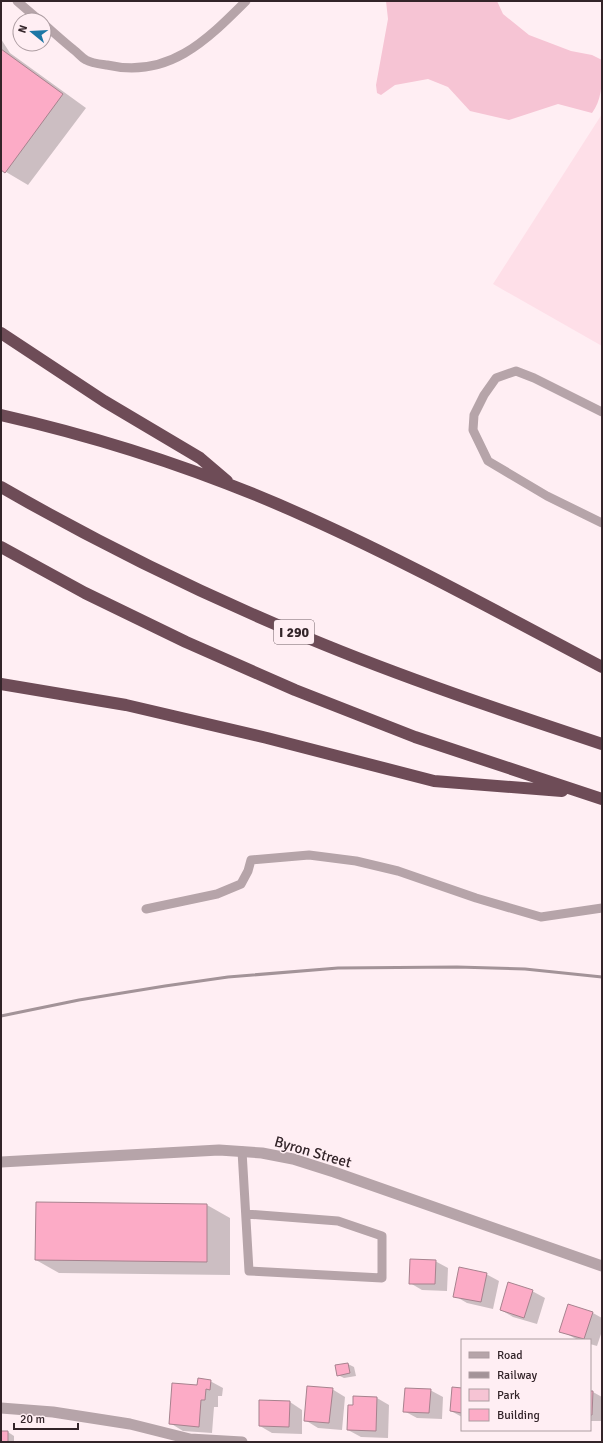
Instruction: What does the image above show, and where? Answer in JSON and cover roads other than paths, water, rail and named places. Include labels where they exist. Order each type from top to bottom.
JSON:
[{"type":"highway","points":[[1,333],[104,401],[200,458],[232,485]]},
{"type":"highway","points":[[1,415],[93,438],[192,470],[232,485],[365,544],[602,667]]},
{"type":"highway","name":"I 290","points":[[1,487],[82,532],[150,567],[295,633],[434,687],[602,744]]},
{"type":"highway","points":[[1,547],[85,593],[186,642],[295,690],[415,737],[602,799]]},
{"type":"highway","points":[[1,684],[126,705],[267,738],[434,781],[581,792]]},
{"type":"street","name":"Byron Street","points":[[1,1162],[219,1150],[262,1153],[293,1159],[602,1266]]},
{"type":"street","points":[[1,1408],[53,1412],[130,1424],[190,1441],[242,1442]]},
{"type":"lane","points":[[17,1],[30,12]]},
{"type":"lane","points":[[52,31],[86,60],[118,68],[136,69],[168,62],[200,44],[246,1]]},
{"type":"lane","points":[[602,412],[534,378],[516,371],[496,378],[484,395],[474,415],[473,430],[488,461],[547,496],[602,523]]},
{"type":"lane","points":[[146,909],[217,894],[241,884],[248,872],[251,860],[309,855],[356,861],[398,871],[476,898],[541,917],[602,908]]},
{"type":"lane","points":[[242,1151],[249,1271],[382,1278],[382,1236],[338,1221],[246,1214]]},
{"type":"railway","points":[[1,1016],[79,1000],[228,977],[338,968],[457,967],[525,969],[602,977]]}]
